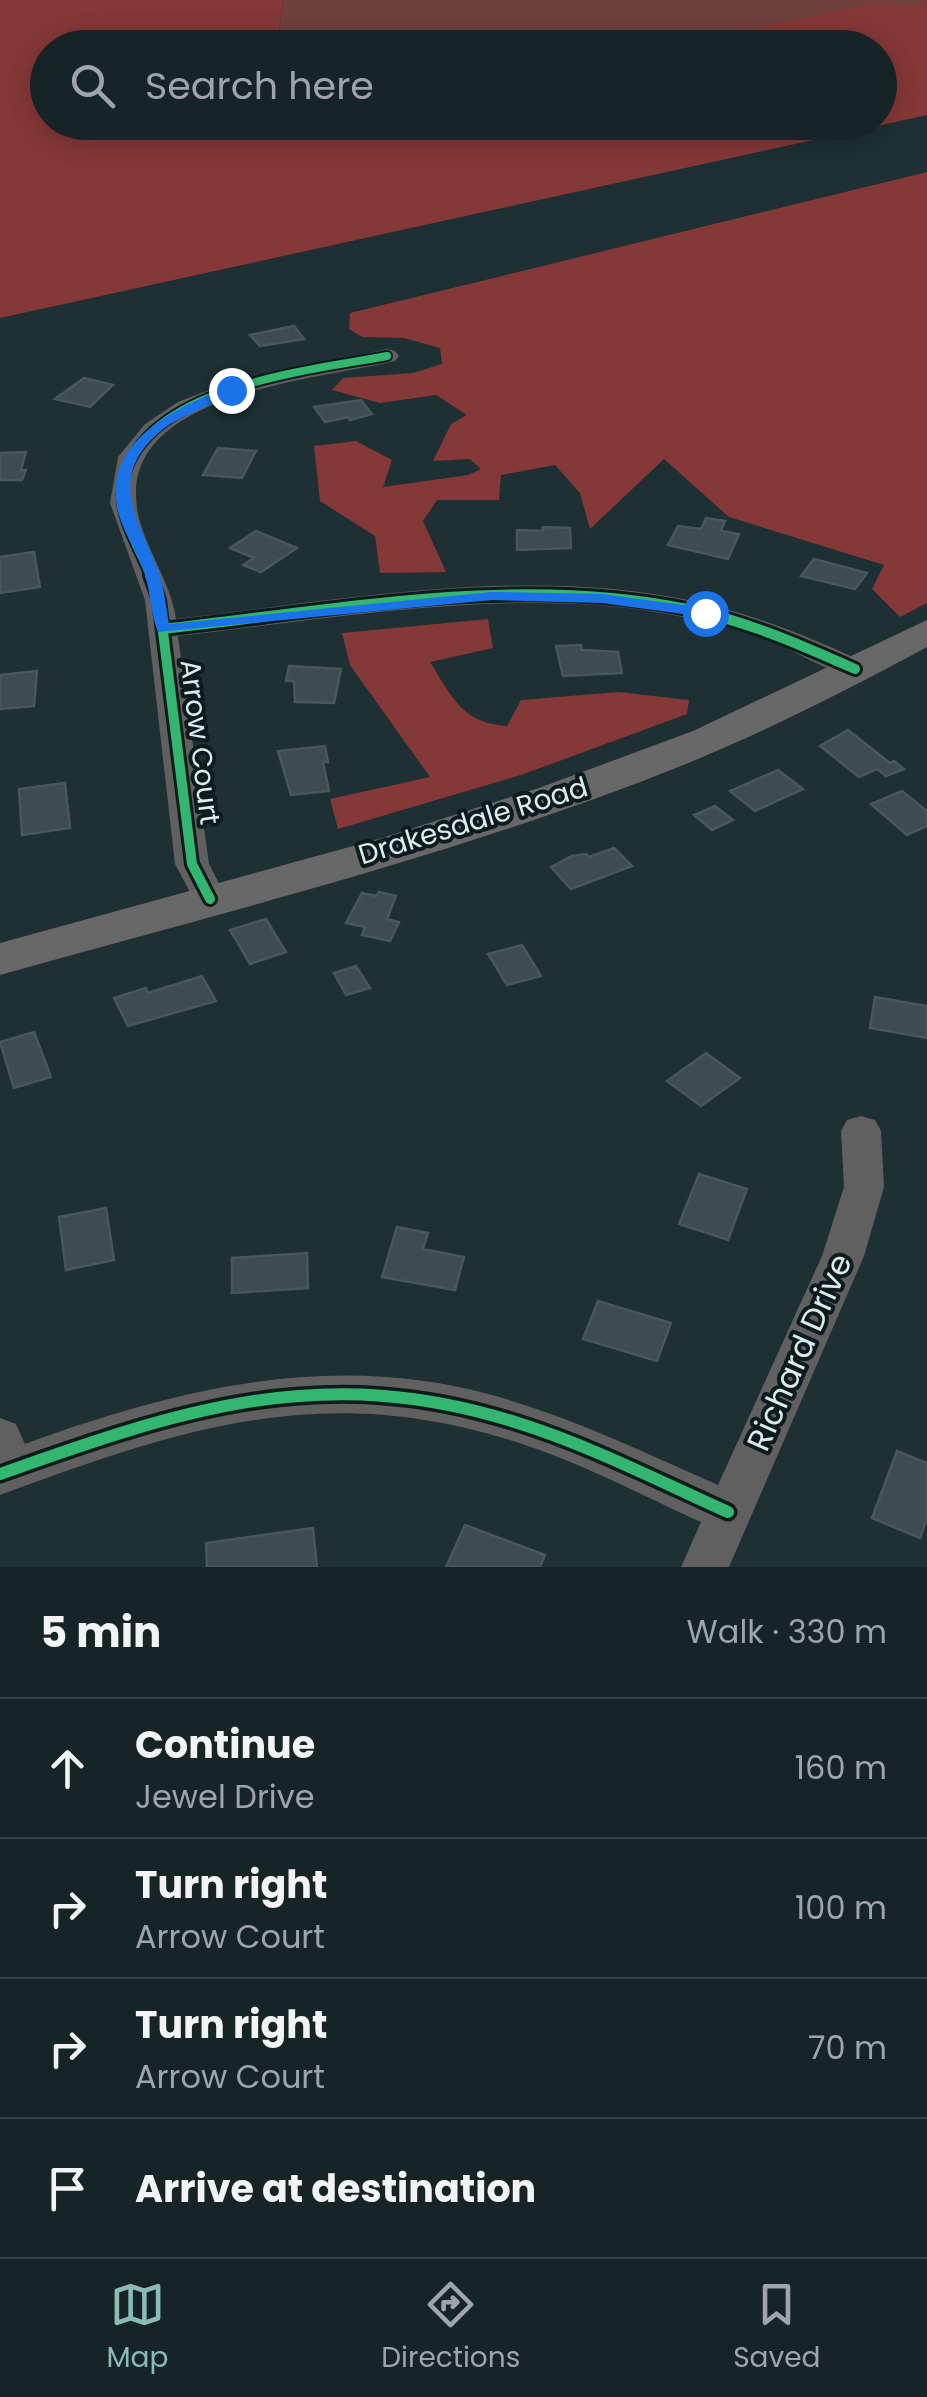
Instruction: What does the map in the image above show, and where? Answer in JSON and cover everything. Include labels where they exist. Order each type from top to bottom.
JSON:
[{"type":"main road","name":"Drakesdale Road","points":[[0,959],[594,784],[699,743],[927,632]]},
{"type":"street","name":"Arrow Court","points":[[210,899],[192,864],[163,629],[153,575],[122,498],[124,472],[136,449],[173,416],[212,396],[264,380],[387,356]]},
{"type":"street","points":[[163,629],[452,599],[566,596],[651,604],[725,617],[802,640],[855,669]]},
{"type":"street","name":"Richard Drive","points":[[704,1567],[843,1256],[864,1186],[861,1131]]},
{"type":"street","points":[[3,1461],[208,1407],[307,1394],[364,1395],[419,1400],[488,1414],[551,1435],[728,1512]]},
{"type":"shaded area","points":[[0,0],[283,0],[279,30],[30,30],[30,140],[813,140],[0,318]]},
{"type":"shaded area","points":[[283,0],[920,0],[927,4],[757,30],[279,30]]},
{"type":"shaded area","points":[[920,0],[927,0],[927,115],[897,122],[897,30],[751,30],[865,5],[926,4]]},
{"type":"shaded area","points":[[927,172],[927,603],[900,617],[872,589],[884,565],[729,517],[664,459],[590,529],[580,493],[555,465],[501,475],[499,500],[437,500],[423,521],[446,572],[380,573],[375,536],[320,501],[314,446],[356,441],[392,460],[383,487],[468,475],[481,469],[470,459],[433,461],[451,424],[467,415],[436,395],[380,403],[332,390],[343,378],[413,373],[442,364],[440,348],[404,338],[362,337],[349,329],[350,313]]},
{"type":"shaded area","points":[[488,619],[493,648],[430,662],[460,706],[479,720],[507,726],[521,700],[619,692],[689,700],[687,714],[524,774],[338,829],[330,799],[430,777],[350,665],[342,633]]},
{"type":"building","points":[[294,326],[304,339],[260,346],[250,335]]},
{"type":"building","points":[[84,378],[113,385],[90,407],[55,399]]},
{"type":"building","points":[[361,400],[372,414],[350,420],[348,417],[325,422],[314,407]]},
{"type":"building","points":[[218,448],[256,451],[242,478],[203,475]]},
{"type":"building","points":[[26,452],[22,480],[0,480],[0,453]]},
{"type":"building","points":[[706,518],[725,521],[721,531],[739,534],[728,559],[668,545],[678,526],[701,529]]},
{"type":"building","points":[[543,527],[570,528],[571,548],[517,550],[517,530],[543,531]]},
{"type":"building","points":[[256,531],[297,548],[261,572],[243,565],[254,558],[230,548]]},
{"type":"building","points":[[34,552],[40,587],[0,593],[0,557]]},
{"type":"building","points":[[814,559],[867,573],[855,589],[801,576]]},
{"type":"building","points":[[581,645],[582,650],[618,652],[622,673],[563,676],[556,646]]},
{"type":"building","points":[[289,666],[341,669],[334,703],[295,702],[294,681],[286,681]]},
{"type":"building","points":[[37,671],[34,706],[0,709],[0,675]]},
{"type":"building","points":[[848,730],[890,763],[894,761],[904,769],[886,776],[877,769],[859,777],[820,746]]},
{"type":"building","points":[[325,746],[328,762],[323,762],[329,791],[291,795],[278,751]]},
{"type":"building","points":[[778,770],[803,789],[755,811],[730,791]]},
{"type":"building","points":[[65,783],[70,828],[22,835],[19,789]]},
{"type":"building","points":[[902,791],[927,811],[927,826],[907,835],[871,804]]},
{"type":"building","points":[[715,806],[733,820],[712,830],[694,815]]},
{"type":"building","points":[[614,848],[632,866],[571,889],[551,867],[572,856],[589,857]]},
{"type":"building","points":[[379,892],[396,896],[387,919],[399,922],[390,941],[362,935],[365,927],[346,923],[362,893],[376,896]]},
{"type":"building","points":[[266,919],[286,952],[250,964],[230,930]]},
{"type":"building","points":[[522,945],[541,976],[507,985],[488,954]]},
{"type":"building","points":[[356,966],[370,988],[346,995],[334,973]]},
{"type":"building","points":[[202,976],[216,1001],[128,1026],[114,998],[146,988],[148,993]]},
{"type":"building","points":[[875,997],[927,1006],[927,1038],[870,1028]]},
{"type":"building","points":[[34,1032],[51,1077],[14,1088],[0,1042]]},
{"type":"building","points":[[706,1053],[740,1078],[701,1106],[667,1081]]},
{"type":"building","points":[[699,1174],[747,1189],[728,1240],[679,1224]]},
{"type":"building","points":[[106,1208],[114,1260],[66,1270],[59,1217]]},
{"type":"building","points":[[397,1227],[428,1233],[423,1249],[464,1257],[455,1290],[382,1277]]},
{"type":"building","points":[[307,1253],[308,1288],[232,1293],[232,1258]]},
{"type":"building","points":[[598,1301],[671,1323],[657,1361],[583,1339]]},
{"type":"building","points":[[897,1451],[927,1463],[927,1518],[920,1538],[872,1518]]},
{"type":"building","points":[[465,1525],[545,1555],[540,1567],[446,1567]]},
{"type":"building","points":[[313,1528],[317,1567],[207,1567],[206,1543]]},
{"type":"cycle path","points":[[210,899],[192,864],[159,600],[123,503],[122,491],[131,457],[154,429],[187,408],[228,391],[387,356]]},
{"type":"cycle path","points":[[163,629],[426,600],[604,598],[690,609],[774,632],[855,669]]},
{"type":"cycle path","points":[[0,1474],[129,1427],[212,1406],[291,1396],[370,1395],[450,1405],[520,1423],[610,1458],[728,1512]]},
{"type":"route","points":[[231,390],[173,416],[136,449],[124,472],[124,508],[153,575],[163,629],[492,596],[602,598],[705,613]]}]
